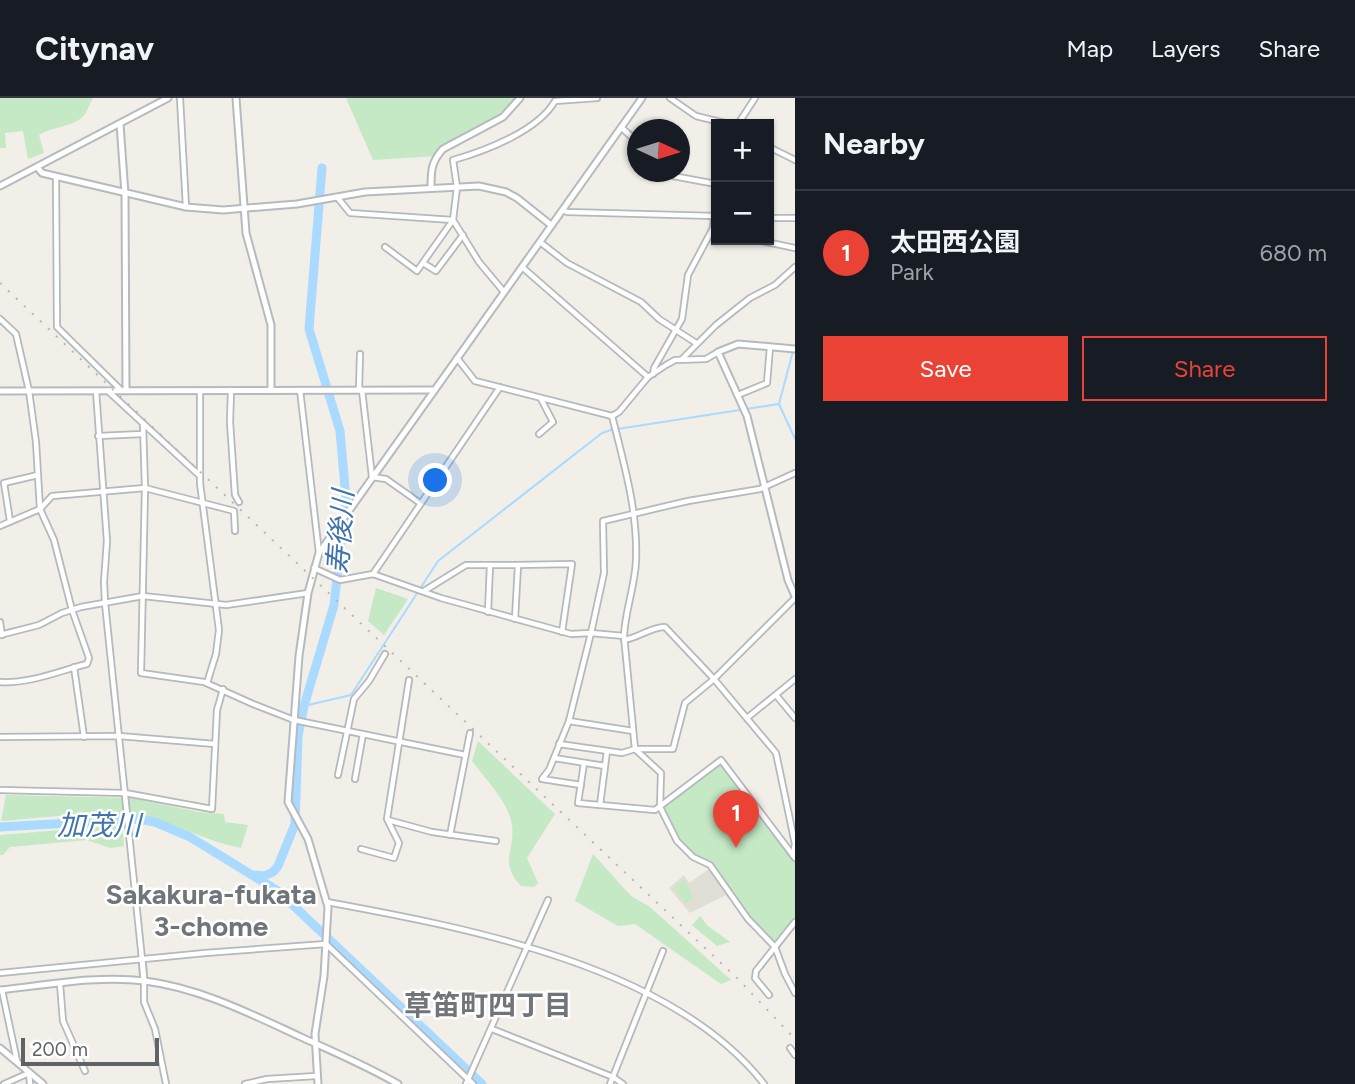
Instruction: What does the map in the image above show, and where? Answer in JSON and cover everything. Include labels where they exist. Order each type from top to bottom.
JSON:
[{"type":"street","points":[[0,186],[168,98]]},
{"type":"street","points":[[180,98],[186,207]]},
{"type":"street","points":[[236,98],[246,233],[270,318],[271,390]]},
{"type":"street","points":[[431,188],[432,163],[443,149],[503,117],[520,98]]},
{"type":"street","points":[[385,247],[417,271],[453,220],[457,187],[453,160],[521,132],[549,111],[555,101],[597,98]]},
{"type":"street","points":[[318,1084],[315,1044],[327,942],[327,902],[308,839],[288,802],[299,656],[308,593],[318,553],[642,98]]},
{"type":"street","points":[[670,98],[696,116],[711,120]]},
{"type":"street","points":[[741,119],[755,98]]},
{"type":"street","points":[[120,124],[125,194],[124,390]]},
{"type":"street","points":[[621,127],[627,133]]},
{"type":"street","points":[[774,149],[795,160]]},
{"type":"street","points":[[37,167],[42,173],[125,194],[186,207],[223,210],[377,191],[479,186],[506,192],[551,225]]},
{"type":"street","points":[[56,177],[57,327],[124,390]]},
{"type":"street","points":[[690,179],[711,183]]},
{"type":"street","points":[[337,197],[350,213],[453,220]]},
{"type":"street","points":[[563,210],[711,216]]},
{"type":"street","points":[[774,218],[795,218]]},
{"type":"street","points":[[453,220],[479,262],[504,292]]},
{"type":"street","points":[[423,263],[436,271],[463,235]]},
{"type":"street","points":[[651,375],[682,319],[688,275],[711,236]]},
{"type":"street","points":[[540,242],[567,263],[641,302],[659,319],[696,343]]},
{"type":"street","points":[[774,243],[795,247]]},
{"type":"street","points":[[522,267],[651,375]]},
{"type":"street","points":[[682,359],[696,343],[750,298],[775,285],[795,267]]},
{"type":"street","points":[[0,319],[16,334],[29,391],[40,509],[54,540],[72,610],[89,658],[86,664],[13,683],[0,682]]},
{"type":"street","points":[[457,358],[475,381],[612,416],[619,412],[651,375],[675,360],[706,359],[738,344],[795,349]]},
{"type":"street","points":[[738,395],[767,383],[770,347]]},
{"type":"street","points":[[559,744],[622,753],[635,749],[673,749],[685,702],[713,679],[795,597],[788,580],[744,410],[719,352]]},
{"type":"street","points":[[360,354],[360,390],[372,477]]},
{"type":"street","points":[[373,574],[500,387]]},
{"type":"street","points":[[231,390],[231,446],[235,495],[239,502]]},
{"type":"street","points":[[300,390],[318,553]]},
{"type":"street","points":[[0,391],[433,390]]},
{"type":"street","points":[[96,391],[107,541],[105,603],[142,959],[144,1002],[155,1029],[166,1084]]},
{"type":"street","points":[[108,391],[200,476]]},
{"type":"street","points":[[200,391],[200,476],[219,630],[216,654],[207,683]]},
{"type":"street","points":[[539,433],[552,422],[541,398]]},
{"type":"street","points":[[612,416],[635,514],[636,562],[624,638],[635,749],[662,773],[660,807],[677,841],[693,857],[710,866],[748,919],[775,947],[795,993]]},
{"type":"street","points":[[143,424],[145,488],[141,673],[207,683],[295,720],[465,755]]},
{"type":"street","points":[[98,436],[143,435]]},
{"type":"street","points":[[581,785],[542,779],[569,721],[591,633],[604,573],[603,521],[688,501],[760,489],[795,473]]},
{"type":"street","points":[[10,521],[4,483],[38,475]]},
{"type":"street","points":[[372,477],[386,479],[421,503]]},
{"type":"street","points":[[0,526],[40,509],[52,496],[145,488],[234,511],[235,531]]},
{"type":"street","points":[[421,590],[467,565],[572,564],[562,632]]},
{"type":"street","points":[[488,612],[490,565]]},
{"type":"street","points":[[515,619],[518,565]]},
{"type":"street","points":[[314,568],[337,580],[373,574],[488,612],[577,636],[591,633],[624,638],[646,634],[658,626],[665,627],[776,753],[795,845],[794,857]]},
{"type":"street","points":[[0,622],[1,635],[38,625],[72,610],[143,596],[216,605],[271,600],[308,593]]},
{"type":"street","points":[[338,775],[354,699],[369,681],[385,654]]},
{"type":"street","points":[[74,667],[84,737]]},
{"type":"street","points":[[747,718],[795,679]]},
{"type":"street","points":[[361,849],[394,858],[399,843],[395,830],[387,819],[409,680]]},
{"type":"street","points":[[0,790],[125,793],[212,809],[217,710],[223,690]]},
{"type":"street","points":[[776,695],[795,718]]},
{"type":"street","points":[[569,721],[633,731]]},
{"type":"street","points":[[450,835],[470,733]]},
{"type":"street","points":[[355,779],[363,734]]},
{"type":"street","points":[[0,737],[119,736],[215,744]]},
{"type":"street","points":[[600,805],[607,751]]},
{"type":"street","points":[[554,758],[605,766]]},
{"type":"street","points":[[584,763],[579,803],[655,810],[721,760],[794,857]]},
{"type":"street","points":[[387,819],[432,832],[496,841]]},
{"type":"street","points":[[468,1079],[548,900]]},
{"type":"street","points":[[327,902],[529,946],[647,992],[684,1013],[726,1043],[764,1084]]},
{"type":"street","points":[[769,995],[755,978],[756,971],[795,922]]},
{"type":"street","points":[[0,973],[327,942],[473,1084]]},
{"type":"street","points":[[610,1084],[663,951]]},
{"type":"street","points":[[17,1062],[1,990],[121,979],[178,986],[209,997],[398,1084]]},
{"type":"street","points":[[60,984],[63,1021],[85,1071]]},
{"type":"street","points":[[492,1029],[613,1077],[623,1084]]},
{"type":"street","points":[[0,1048],[43,1084]]},
{"type":"street","points":[[790,1048],[795,1055]]},
{"type":"street","points":[[4,1084],[29,1073]]},
{"type":"street","points":[[29,1073],[30,1084]]},
{"type":"street","points":[[245,1084],[267,1079],[316,1076]]},
{"type":"shaded area","points":[[709,869],[726,895],[690,913],[669,888],[684,875],[689,883]]},
{"type":"green space","points":[[0,98],[93,98],[81,118],[39,135],[44,153],[28,159],[23,131],[5,133],[6,148],[0,148]]},
{"type":"green space","points":[[346,98],[514,98],[503,117],[437,156],[373,160]]},
{"type":"green space","points":[[376,588],[408,599],[384,635],[368,621]]},
{"type":"green space","points":[[478,741],[555,814],[527,858],[538,883],[534,887],[521,886],[510,869],[511,820],[499,796],[472,761]]},
{"type":"green space","points":[[721,760],[795,858],[795,922],[775,947],[748,919],[710,866],[693,857],[677,841],[660,807]]},
{"type":"green space","points":[[6,795],[132,798],[199,812],[224,814],[225,822],[248,825],[241,848],[160,821],[131,815],[75,815],[1,821]]},
{"type":"green space","points":[[122,825],[124,846],[110,848],[87,840],[10,847],[0,855],[0,835]]},
{"type":"green space","points":[[593,854],[631,896],[650,907],[731,980],[721,984],[635,924],[618,926],[575,901]]},
{"type":"green space","points":[[684,879],[694,898],[686,903],[673,888]]},
{"type":"green space","points":[[700,916],[708,926],[730,942],[717,946],[692,925]]},
{"type":"waterway","name":"寿後川","points":[[255,875],[264,876],[278,866],[295,824],[298,736],[304,706],[334,605],[346,499],[340,431],[309,329],[322,168]]},
{"type":"waterway","points":[[793,351],[779,404],[795,439]]},
{"type":"waterway","points":[[304,706],[351,695],[438,561],[602,433],[779,404]]},
{"type":"waterway","name":"加茂川","points":[[0,827],[139,819],[155,822],[190,837],[278,891],[482,1084]]},
{"type":"railway","points":[[0,283],[740,981],[795,1039]]},
{"type":"place","name":"太田西公園","points":[[736,848]]},
{"type":"district","name":"Sakakura-fukata 3-chome","points":[[211,910]]},
{"type":"district","name":"草笛町四丁目","points":[[488,1005]]}]
